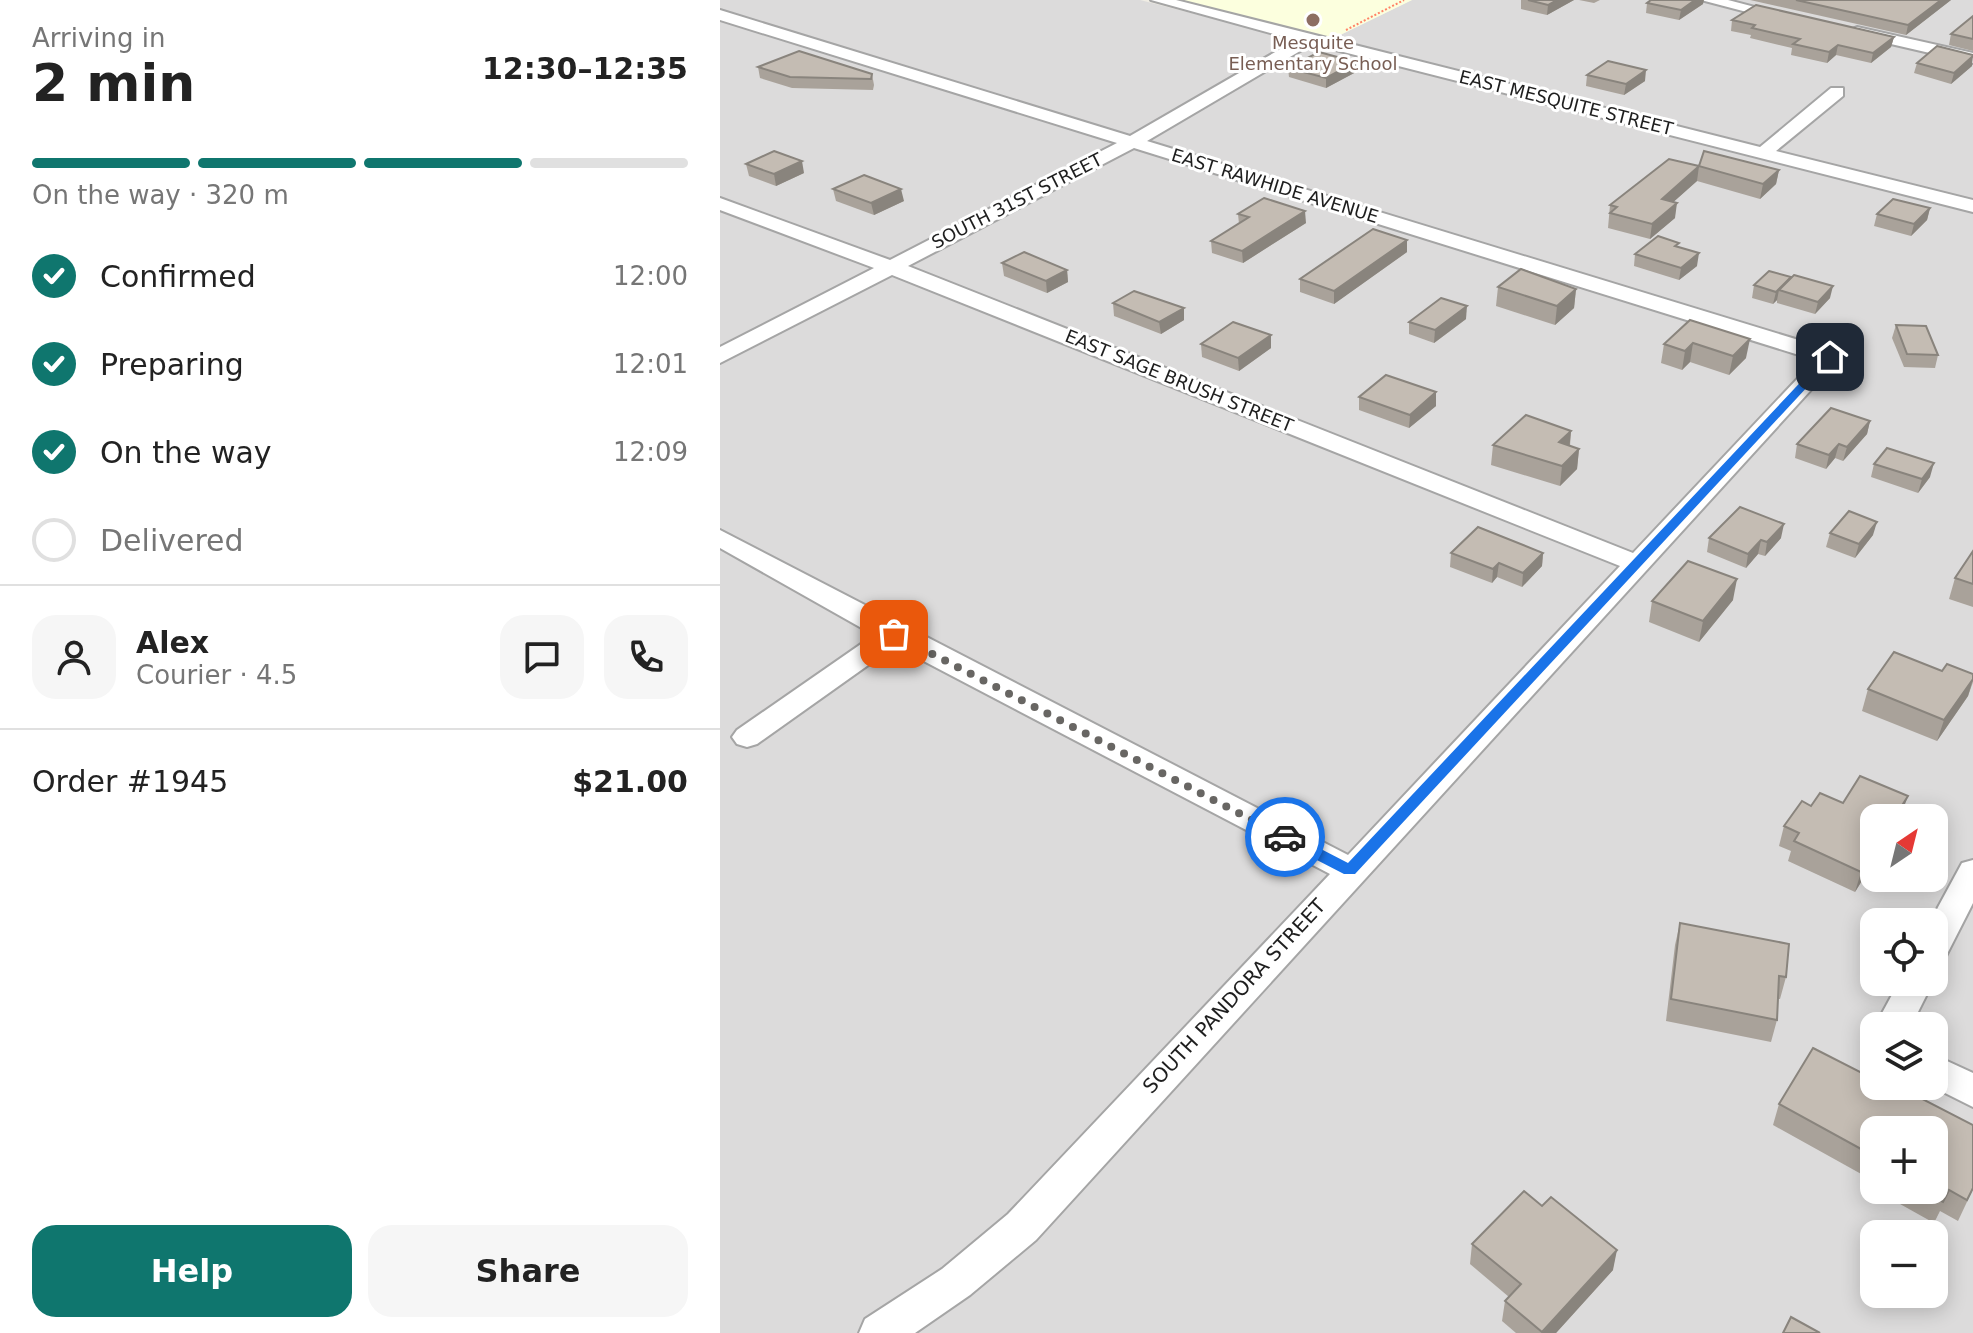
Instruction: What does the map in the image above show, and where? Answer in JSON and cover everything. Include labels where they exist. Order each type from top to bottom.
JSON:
[{"type":"street","name":"EAST MESQUITE STREET","points":[[1158,0],[1973,206]]},
{"type":"street","points":[[1708,0],[1798,19]]},
{"type":"street","name":"EAST RAWHIDE AVENUE","points":[[720,15],[1830,357]]},
{"type":"street","points":[[1842,29],[1973,58]]},
{"type":"street","name":"SOUTH 31ST STREET","points":[[720,356],[1132,142],[1310,38]]},
{"type":"street","points":[[1763,153],[1837,92]]},
{"type":"street","name":"EAST SAGE BRUSH STREET","points":[[720,204],[891,267],[1635,563]]},
{"type":"street","name":"SOUTH PANDORA STREET","points":[[880,1333],[956,1282],[1022,1227],[1635,563],[1830,357]]},
{"type":"street","points":[[720,538],[894,634],[1350,870]]},
{"type":"street","points":[[747,737],[894,634]]},
{"type":"street","points":[[1948,920],[1973,872]]},
{"type":"street","points":[[1948,1078],[1973,1091]]},
{"type":"path","points":[[1345,31],[1404,0]]},
{"type":"shaded area","points":[[720,0],[1140,0],[1973,212],[1973,1333],[720,1333]]},
{"type":"shaded area","name":"Mesquite Elementary School","points":[[1176,0],[1412,0],[1332,39]]},
{"type":"shaded area","points":[[1412,0],[1973,0],[1973,200],[1332,39]]},
{"type":"building","points":[[1528,0],[1557,0],[1548,5]]},
{"type":"building","points":[[1651,0],[1695,0],[1681,10],[1647,3]]},
{"type":"building","points":[[1796,0],[1941,0],[1908,25]]},
{"type":"building","points":[[1756,5],[1894,37],[1873,53],[1838,45],[1829,52],[1793,44],[1800,39],[1732,20]]},
{"type":"building","points":[[1973,16],[1973,39],[1951,34]]},
{"type":"building","points":[[1937,46],[1973,56],[1954,73],[1917,63]]},
{"type":"building","points":[[799,51],[872,74],[871,79],[790,77],[758,67]]},
{"type":"building","points":[[1319,52],[1356,62],[1326,78],[1288,68]]},
{"type":"building","points":[[1608,61],[1646,70],[1626,84],[1587,75]]},
{"type":"building","points":[[774,151],[802,161],[774,174],[746,164]]},
{"type":"building","points":[[1704,151],[1779,170],[1763,184],[1699,166]]},
{"type":"building","points":[[1669,159],[1699,166],[1662,199],[1677,203],[1652,224],[1610,213],[1617,207],[1610,205]]},
{"type":"building","points":[[864,175],[901,189],[871,203],[833,189]]},
{"type":"building","points":[[1264,198],[1305,211],[1242,251],[1211,241],[1249,217],[1238,214]]},
{"type":"building","points":[[1893,199],[1930,208],[1914,224],[1877,214]]},
{"type":"building","points":[[1373,229],[1407,240],[1334,291],[1300,279]]},
{"type":"building","points":[[1658,236],[1679,243],[1675,246],[1699,253],[1681,268],[1635,254]]},
{"type":"building","points":[[1024,252],[1067,270],[1046,281],[1002,263]]},
{"type":"building","points":[[1521,269],[1576,289],[1557,306],[1498,287]]},
{"type":"building","points":[[1769,271],[1791,277],[1776,292],[1754,285]]},
{"type":"building","points":[[1794,275],[1833,286],[1818,302],[1779,290]]},
{"type":"building","points":[[1134,291],[1184,308],[1159,322],[1113,303]]},
{"type":"building","points":[[1441,298],[1467,306],[1435,330],[1409,322]]},
{"type":"building","points":[[1690,320],[1750,339],[1733,356],[1693,343],[1685,351],[1664,344]]},
{"type":"building","points":[[1233,322],[1271,335],[1238,358],[1201,344]]},
{"type":"building","points":[[1896,325],[1926,326],[1938,355],[1907,354]]},
{"type":"building","points":[[1386,375],[1436,392],[1410,415],[1359,397]]},
{"type":"building","points":[[1831,408],[1870,421],[1847,447],[1839,444],[1829,455],[1797,444]]},
{"type":"building","points":[[1526,415],[1571,431],[1559,442],[1579,449],[1562,466],[1493,445]]},
{"type":"building","points":[[1887,448],[1934,463],[1922,479],[1874,464]]},
{"type":"building","points":[[1740,507],[1784,524],[1767,542],[1761,540],[1748,554],[1709,538]]},
{"type":"building","points":[[1849,511],[1877,522],[1859,544],[1830,533]]},
{"type":"building","points":[[1478,527],[1543,553],[1523,573],[1499,563],[1493,569],[1451,553]]},
{"type":"building","points":[[1973,551],[1973,584],[1955,578]]},
{"type":"building","points":[[1688,561],[1737,579],[1703,621],[1652,601]]},
{"type":"building","points":[[1894,652],[1942,671],[1947,664],[1973,674],[1973,679],[1944,720],[1868,689]]},
{"type":"building","points":[[1860,776],[1908,796],[1903,804],[1860,804],[1860,872],[1794,841],[1799,833],[1784,826],[1802,801],[1811,806],[1820,793],[1843,803]]},
{"type":"building","points":[[1680,923],[1789,944],[1786,977],[1779,976],[1777,1020],[1671,999]]},
{"type":"building","points":[[1813,1048],[1860,1072],[1860,1100],[1924,1100],[1973,1125],[1973,1188],[1967,1200],[1948,1192],[1948,1116],[1860,1116],[1860,1148],[1779,1104]]},
{"type":"building","points":[[1524,1191],[1542,1206],[1551,1197],[1617,1250],[1542,1332],[1505,1301],[1521,1284],[1472,1244]]},
{"type":"building","points":[[1791,1317],[1820,1333],[1783,1333]]},
{"type":"way so far","points":[[894,634],[1285,837]]},
{"type":"place","name":"Mesquite Elementary School","points":[[1313,20]]},
{"type":"route","points":[[1285,837],[1350,870],[1830,357]]}]
